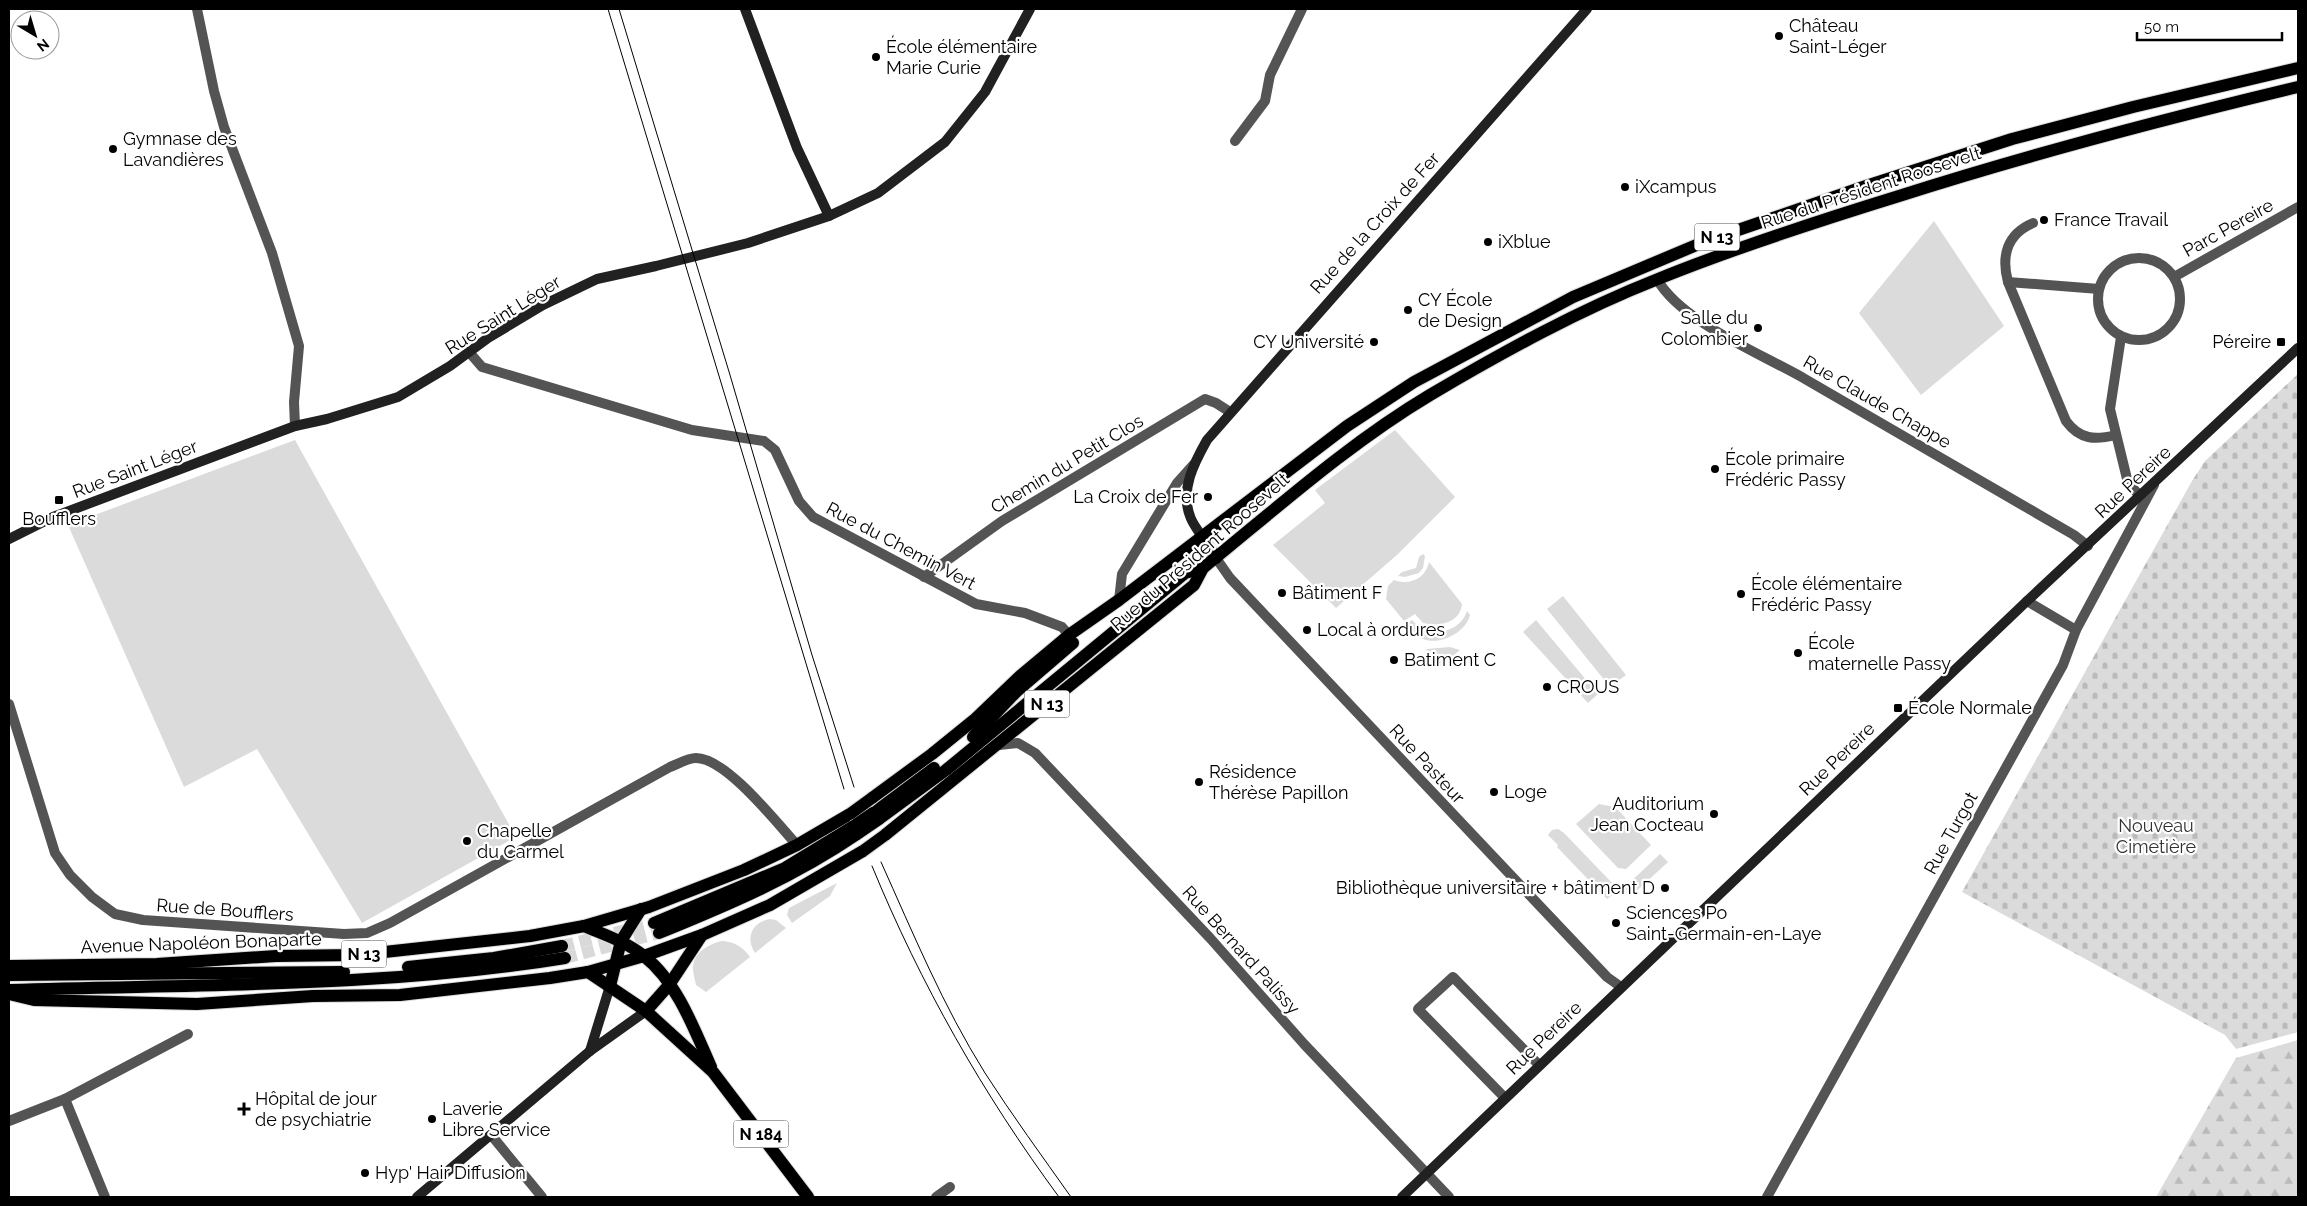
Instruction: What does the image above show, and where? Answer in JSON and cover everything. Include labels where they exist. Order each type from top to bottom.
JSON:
[{"type":"main road","name":"Rue du Président Roosevelt","points":[[796,845],[850,819],[872,798],[974,720],[1020,676],[1070,635],[1119,600],[1347,426],[1414,382],[1573,297],[1706,241],[1921,168],[2012,140],[2133,107],[2298,68]]},
{"type":"main road","name":"Rue du Président Roosevelt","points":[[702,935],[770,905],[838,868],[863,851],[999,745],[1194,585],[1203,568],[1299,488],[1364,439],[1429,396],[1514,348],[1657,279],[1818,222],[2011,160],[2298,87]]},
{"type":"main road","points":[[1202,537],[1216,558]]},
{"type":"main road","points":[[1119,600],[1016,692],[956,752],[877,814],[835,849],[786,878],[728,905],[657,928],[785,868],[850,819],[877,814],[946,770],[1185,573],[1203,568]]},
{"type":"main road","name":"Avenue Napoléon Bonaparte","points":[[9,966],[157,964],[276,956],[357,954],[504,940],[584,926],[641,909],[744,870],[796,845]]},
{"type":"main road","points":[[610,986],[617,964],[621,941],[641,909]]},
{"type":"main road","points":[[584,926],[621,941],[644,956],[658,969],[686,1012],[713,1072]]},
{"type":"main road","points":[[646,1011],[668,985],[702,935]]},
{"type":"main road","name":"N 13","points":[[9,994],[34,1000],[197,1004],[313,996],[400,995],[588,972],[644,956],[702,935]]},
{"type":"main road","points":[[9,975],[337,973],[563,952],[495,969],[301,984],[9,990]]},
{"type":"main road","points":[[588,972],[646,1011],[713,1072]]},
{"type":"main road","points":[[301,984],[313,996]]},
{"type":"main road","name":"N 184","points":[[713,1072],[808,1197]]},
{"type":"street","points":[[197,9],[214,91],[224,127],[272,253],[299,346],[294,402],[295,426]]},
{"type":"street","points":[[745,9],[797,148],[829,216]]},
{"type":"street","name":"Rue Saint Léger","points":[[9,539],[53,517],[295,426],[327,419],[398,397],[414,389],[543,305],[597,278],[656,266],[748,243],[829,216],[878,193],[945,142],[985,92],[1030,9]]},
{"type":"street","points":[[1235,142],[1265,102],[1270,75],[1302,9]]},
{"type":"street","name":"Rue de la Croix de Fer","points":[[1202,537],[1189,516],[1187,499],[1188,482],[1194,464],[1207,440],[1587,9]]},
{"type":"street","name":"Parc Pereire","points":[[2174,277],[2298,207]]},
{"type":"street","points":[[2033,222],[2014,236],[2007,248],[2004,262],[2008,282],[2066,421],[2075,431],[2086,437],[2099,440],[2116,435]]},
{"type":"street","name":"Parc Pereire","points":[[2099,289],[2104,276],[2112,267],[2134,258],[2146,258],[2158,262],[2174,277],[2179,288],[2180,304],[2178,313],[2169,327],[2159,335],[2146,340],[2133,340],[2121,337]]},
{"type":"street","name":"Rue Claude Chappe","points":[[1657,279],[1663,290],[1690,316],[1800,376],[2074,535],[2088,546]]},
{"type":"street","points":[[2008,282],[2099,289],[2100,314],[2111,330],[2121,337],[2110,409],[2128,484],[2140,496]]},
{"type":"street","name":"Rue Pereire","points":[[1402,1197],[2027,601],[2298,348]]},
{"type":"street","name":"Rue du Chemin Vert","points":[[469,352],[482,367],[692,430],[764,441],[776,450],[799,501],[813,517],[976,604],[1025,613],[1062,627],[1070,635]]},
{"type":"street","name":"Chemin du Petit Clos","points":[[924,577],[1002,521],[1205,399],[1216,403],[1230,412]]},
{"type":"street","name":"Rue de la Croix de Fer","points":[[1119,600],[1122,574],[1178,483],[1194,464]]},
{"type":"street","name":"Rue Turgot","points":[[1767,1197],[2063,665],[2076,630],[2156,482]]},
{"type":"street","name":"Rue Pasteur","points":[[1216,558],[1230,578],[1476,840],[1607,977],[1621,987]]},
{"type":"street","points":[[2027,601],[2076,630]]},
{"type":"street","name":"Rue de Boufflers","points":[[9,704],[55,853],[70,875],[92,897],[115,914],[143,920],[334,934],[367,933],[390,923],[670,767],[695,758],[712,761],[729,772],[796,845]]},
{"type":"street","name":"Rue Bernard Palissy","points":[[999,745],[1018,743],[1035,753],[1210,938],[1304,1044],[1449,1197]]},
{"type":"street","points":[[1505,1098],[1418,1010],[1453,977],[1540,1065]]},
{"type":"street","points":[[590,1051],[610,986]]},
{"type":"street","points":[[417,1197],[492,1136],[590,1051],[646,1011]]},
{"type":"street","points":[[9,1122],[65,1099],[188,1034]]},
{"type":"street","points":[[65,1099],[105,1197]]},
{"type":"street","points":[[492,1136],[542,1197]]},
{"type":"street","points":[[936,1197],[950,1187]]},
{"type":"green space","points":[[1934,221],[2004,326],[1921,395],[1859,313]]},
{"type":"green space","name":"Nouveau Cimetière","points":[[2298,374],[2298,1032],[2236,1049],[2225,1035],[1962,892],[2192,481],[2205,461]]},
{"type":"green space","points":[[1395,430],[1455,497],[1398,554],[1336,608],[1273,545],[1325,503],[1315,490]]},
{"type":"green space","points":[[295,440],[516,837],[362,923],[257,749],[184,787],[68,525]]},
{"type":"green space","points":[[1423,554],[1425,556],[1423,568],[1419,573],[1405,577],[1398,576],[1402,572],[1416,568],[1419,557]]},
{"type":"green space","points":[[1429,562],[1462,604],[1460,610],[1457,616],[1442,624],[1423,623],[1415,614],[1404,621],[1386,599],[1388,586],[1394,580],[1406,582],[1416,579],[1425,572]]},
{"type":"green space","points":[[1563,596],[1626,675],[1610,687],[1547,609]]},
{"type":"green space","points":[[1467,611],[1470,615],[1467,622],[1457,633],[1435,641],[1421,638],[1406,624],[1412,620],[1425,633],[1438,633],[1456,626]]},
{"type":"green space","points":[[1536,620],[1598,694],[1588,703],[1523,632]]},
{"type":"green space","points":[[1450,647],[1460,650],[1441,666],[1426,649]]},
{"type":"green space","points":[[1599,804],[1614,807],[1651,845],[1626,869],[1618,868],[1576,824]]},
{"type":"green space","points":[[1558,829],[1613,884],[1615,893],[1607,899],[1557,847],[1558,845],[1548,835],[1552,830]]},
{"type":"green space","points":[[1660,854],[1668,862],[1631,896],[1624,888]]},
{"type":"green space","points":[[837,883],[830,896],[792,923],[787,915],[789,908]]},
{"type":"green space","points":[[770,919],[776,920],[786,928],[755,953],[751,942],[752,931],[759,923]]},
{"type":"green space","points":[[722,941],[738,946],[750,957],[706,992],[696,985],[693,971],[694,963],[699,953],[712,944]]},
{"type":"green space","points":[[2298,1040],[2298,1197],[2156,1197],[2236,1058]]},
{"type":"tunnel","points":[[562,946],[654,923]]},
{"type":"tunnel","points":[[565,958],[659,933]]},
{"type":"tram line","points":[[608,9],[844,789]]},
{"type":"tram line","points":[[619,9],[730,375],[812,655],[854,787]]},
{"type":"tram line","points":[[881,862],[929,969],[970,1048],[1006,1104],[1071,1197]]},
{"type":"tram line","points":[[872,866],[911,953],[955,1038],[1005,1119],[1059,1197]]},
{"type":"place","name":"Château Saint-Léger","points":[[1779,36]]},
{"type":"place","name":"École élémentaire Marie Curie","points":[[876,57]]},
{"type":"place","name":"Gymnase des Lavandières","points":[[113,149]]},
{"type":"place","name":"iXcampus","points":[[1625,187]]},
{"type":"place","name":"France Travail","points":[[2044,220]]},
{"type":"place","name":"iXblue","points":[[1488,242]]},
{"type":"place","name":"CY École de Design","points":[[1408,310]]},
{"type":"place","name":"Salle du Colombier","points":[[1758,328]]},
{"type":"place","name":"CY Université","points":[[1374,342]]},
{"type":"place","name":"Péreire","points":[[2281,342]]},
{"type":"place","name":"École primaire Frédéric Passy","points":[[1715,469]]},
{"type":"place","name":"La Croix de Fer","points":[[1208,497]]},
{"type":"place","name":"Boufflers","points":[[59,500]]},
{"type":"place","name":"Bâtiment F","points":[[1282,593]]},
{"type":"place","name":"École élémentaire Frédéric Passy","points":[[1741,594]]},
{"type":"place","name":"Local à ordures","points":[[1307,630]]},
{"type":"place","name":"École maternelle Passy","points":[[1798,653]]},
{"type":"place","name":"Batiment C","points":[[1394,660]]},
{"type":"place","name":"CROUS","points":[[1547,687]]},
{"type":"place","name":"École Normale","points":[[1898,708]]},
{"type":"place","name":"Résidence Thérèse Papillon","points":[[1199,782]]},
{"type":"place","name":"Loge","points":[[1494,792]]},
{"type":"place","name":"Auditorium Jean Cocteau","points":[[1714,814]]},
{"type":"place","name":"Chapelle du Carmel","points":[[467,841]]},
{"type":"place","name":"Bibliothèque universitaire + bâtiment D","points":[[1665,888]]},
{"type":"place","name":"Sciences Po Saint-Germain-en-Laye","points":[[1616,923]]},
{"type":"place","name":"Hôpital de jour de psychiatrie","points":[[244,1109]]},
{"type":"place","name":"Laverie Libre Service","points":[[432,1119]]},
{"type":"place","name":"Hyp' Hair Diffusion","points":[[365,1173]]}]
